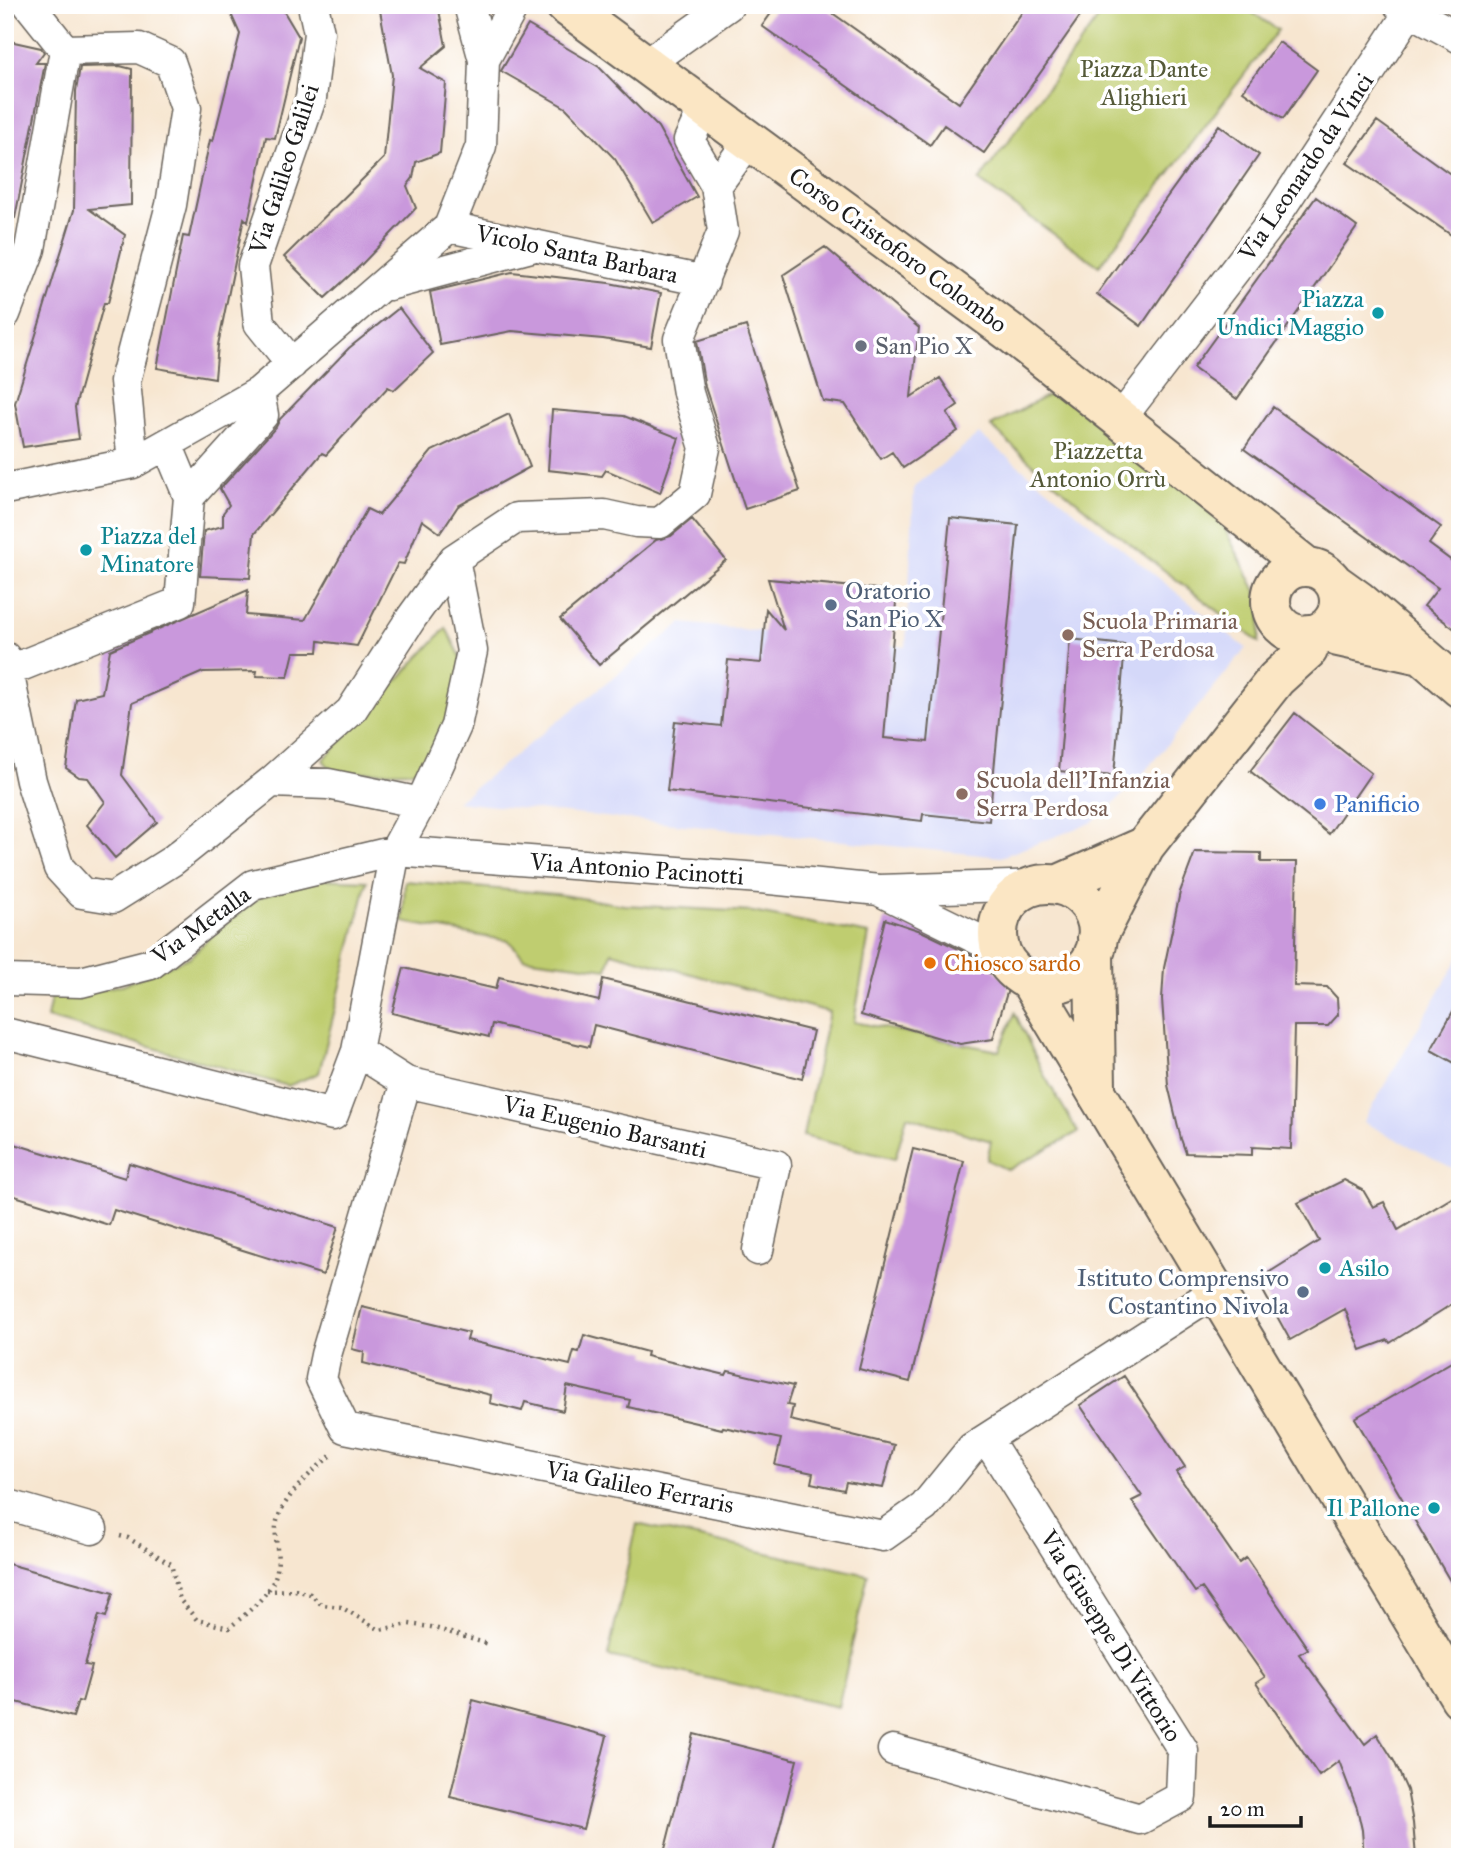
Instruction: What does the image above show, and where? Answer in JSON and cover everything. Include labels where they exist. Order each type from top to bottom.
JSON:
[{"type":"street","points":[[5,314],[30,249],[65,50],[29,5]]},
{"type":"street","name":"Via Galileo Galilei","points":[[292,364],[259,323],[253,267],[311,98],[320,33],[313,5]]},
{"type":"street","points":[[5,489],[133,463],[259,392],[449,227],[481,146],[484,60],[469,5]]},
{"type":"street","points":[[484,60],[514,5]]},
{"type":"street","name":"Corso Cristoforo Colombo","points":[[565,5],[1011,333],[1121,418],[1224,503],[1358,600],[1460,688]]},
{"type":"street","points":[[646,64],[729,5]]},
{"type":"street","points":[[1408,8],[1460,38]]},
{"type":"street","name":"Via Leonardo da Vinci","points":[[1121,418],[1269,226],[1408,8]]},
{"type":"street","points":[[65,50],[139,48],[170,62],[186,108],[171,205],[125,381],[133,463]]},
{"type":"street","points":[[167,444],[189,496],[180,602],[7,664],[31,781],[59,868],[82,893],[113,898],[172,862],[271,782],[351,711],[412,617],[454,559],[516,518],[604,515],[636,523],[660,523],[695,494],[705,448],[688,393],[679,339],[723,231],[716,186],[689,140],[704,108]]},
{"type":"street","points":[[716,186],[749,141]]},
{"type":"street","name":"Vicolo Santa Barbara","points":[[449,227],[704,281]]},
{"type":"street","points":[[382,287],[537,246]]},
{"type":"street","points":[[189,496],[263,415],[259,392]]},
{"type":"street","name":"Corso Cristoforo Colombo","points":[[1224,503],[1260,574],[1272,610]]},
{"type":"street","points":[[5,1033],[333,1115],[357,1051],[396,851],[456,726],[472,651],[454,559]]},
{"type":"street","points":[[1145,846],[1049,885],[1024,890],[1010,901],[1002,916],[998,933],[1000,950],[1017,973],[1029,980],[1045,984],[1062,982],[1078,974],[1090,962],[1145,846],[1276,679],[1308,650],[1317,632],[1337,612],[1338,592],[1320,574],[1297,567],[1279,578],[1270,596],[1276,679]]},
{"type":"street","points":[[1272,610],[1279,624],[1289,631],[1300,635],[1317,632]]},
{"type":"street","name":"Corso Cristoforo Colombo","points":[[1317,632],[1422,655]]},
{"type":"street","points":[[271,782],[328,784],[421,803]]},
{"type":"street","name":"Via Antonio Pacinotti","points":[[396,851],[760,878],[879,890],[1049,885]]},
{"type":"street","name":"Via Metalla","points":[[5,980],[81,982],[151,964],[253,885],[396,851]]},
{"type":"street","points":[[1049,885],[1072,890],[1085,901],[1094,914],[1098,930],[1096,1091]]},
{"type":"street","name":"Via Antonio Pacinotti","points":[[879,890],[1000,950]]},
{"type":"street","points":[[1029,980],[1460,1698]]},
{"type":"street","name":"Via Eugenio Barsanti","points":[[357,1051],[406,1082],[776,1165],[758,1250]]},
{"type":"street","name":"Via Galileo Ferraris","points":[[406,1082],[321,1379],[345,1428],[883,1536],[925,1507],[972,1448],[1216,1291]]},
{"type":"street","name":"Via Giuseppe Di Vittorio","points":[[893,1750],[1140,1819],[1181,1797],[1184,1750],[987,1439]]},
{"type":"street","points":[[5,1504],[92,1529]]},
{"type":"path","points":[[92,1529],[128,1538],[171,1564],[180,1601],[197,1620],[229,1628],[259,1602],[277,1572],[277,1521],[291,1496],[309,1473],[361,1431]]},
{"type":"path","points":[[266,1591],[295,1590],[310,1594],[322,1605],[341,1607],[380,1630],[409,1624],[488,1644]]},
{"type":"shaded area","name":"Scuola Primaria Serra Perdosa","points":[[979,434],[1246,648],[1133,786],[1091,823],[1001,857],[456,802],[682,623],[906,647],[914,487]]},
{"type":"shaded area","points":[[1460,956],[1460,1172],[1363,1122]]},
{"type":"green space","name":"Piazza Dante Alighieri","points":[[1108,5],[1241,5],[1278,30],[1099,266],[979,181]]},
{"type":"green space","name":"Piazzetta Antonio Orrù","points":[[1048,395],[1095,406],[1216,511],[1262,603],[1259,642],[1088,511],[991,426]]},
{"type":"green space","points":[[446,628],[463,661],[438,753],[413,771],[334,773],[323,760]]},
{"type":"green space","points":[[318,879],[367,881],[319,1073],[288,1086],[47,1018],[51,998],[122,985],[190,957],[216,931],[260,897]]},
{"type":"green space","points":[[405,881],[556,894],[624,905],[752,912],[869,934],[854,1022],[999,1051],[1015,1013],[1044,1075],[1078,1132],[1008,1170],[987,1160],[991,1141],[907,1116],[895,1159],[803,1136],[829,1012],[612,952],[607,969],[524,958],[509,941],[403,922]]},
{"type":"green space","points":[[637,1524],[868,1575],[838,1707],[608,1656]]},
{"type":"building","points":[[227,5],[280,5],[299,37],[275,138],[266,137],[248,222],[244,218],[218,345],[215,378],[157,368],[183,236],[189,237],[210,140],[213,141],[240,34]]},
{"type":"building","points":[[379,5],[438,5],[446,46],[420,68],[446,83],[440,153],[416,162],[413,178],[407,186],[416,208],[325,298],[284,257],[384,158],[392,75]]},
{"type":"building","points":[[777,5],[821,5],[959,103],[1027,5],[1088,5],[984,153],[944,125],[930,145],[762,26]]},
{"type":"building","points":[[528,25],[599,67],[658,127],[697,197],[653,223],[615,159],[566,108],[501,71]]},
{"type":"building","points":[[5,40],[41,48],[44,52],[36,63],[45,63],[15,218],[5,217]]},
{"type":"building","points":[[1279,42],[1317,70],[1283,119],[1243,91]]},
{"type":"building","points":[[120,66],[132,69],[131,205],[89,209],[125,235],[108,303],[104,303],[75,407],[79,439],[23,447],[15,403],[74,210],[76,91],[80,67]]},
{"type":"building","points":[[1377,121],[1460,181],[1460,241],[1347,163]]},
{"type":"building","points":[[1219,125],[1259,155],[1141,326],[1097,294]]},
{"type":"building","points":[[1316,197],[1357,227],[1237,399],[1193,368]]},
{"type":"building","name":"San Pio X","points":[[825,247],[919,328],[911,397],[940,378],[958,405],[947,413],[958,431],[903,468],[892,452],[881,459],[845,404],[823,401],[783,275]]},
{"type":"building","points":[[512,272],[609,283],[661,293],[651,347],[603,339],[512,331],[440,345],[430,292]]},
{"type":"building","points":[[399,308],[433,353],[394,390],[388,387],[326,455],[322,453],[254,534],[250,578],[200,576],[204,531],[223,526],[223,513],[229,505],[220,489],[276,427],[280,419],[349,348]]},
{"type":"building","points":[[746,326],[800,491],[745,509],[705,387],[697,341]]},
{"type":"building","points":[[1273,407],[1441,527],[1429,544],[1456,564],[1460,559],[1460,633],[1424,606],[1438,588],[1244,449]]},
{"type":"building","points":[[552,410],[624,416],[679,438],[660,493],[606,470],[602,476],[548,470]]},
{"type":"building","points":[[509,414],[530,467],[458,506],[440,533],[422,520],[404,564],[398,563],[357,646],[319,641],[318,652],[294,652],[288,677],[256,676],[257,671],[203,672],[132,703],[122,775],[157,822],[115,858],[87,825],[105,802],[88,778],[79,777],[66,768],[76,699],[102,693],[110,650],[248,590],[246,615],[305,620],[367,509],[379,515],[432,451]]},
{"type":"building","points":[[950,518],[1018,525],[989,821],[923,814],[922,821],[667,791],[675,721],[721,726],[728,660],[761,663],[766,609],[784,630],[768,579],[897,591],[884,738],[928,742]]},
{"type":"building","points":[[692,519],[726,560],[599,665],[560,619],[656,540],[671,536]]},
{"type":"building","points":[[1070,639],[1125,645],[1114,776],[1059,771]]},
{"type":"building","name":"Panificio","points":[[1295,713],[1371,773],[1329,834],[1250,771]]},
{"type":"building","points":[[1195,852],[1261,853],[1261,862],[1297,862],[1294,986],[1327,987],[1337,998],[1338,1015],[1328,1026],[1294,1026],[1291,1149],[1252,1147],[1252,1155],[1186,1153],[1181,1139],[1168,1085],[1162,999],[1164,968],[1180,892]]},
{"type":"building","name":"Chiosco sardo","points":[[885,919],[921,931],[984,961],[1007,981],[1009,986],[993,1039],[960,1044],[861,1015]]},
{"type":"building","points":[[404,968],[496,989],[499,977],[599,1001],[603,979],[813,1031],[802,1079],[594,1025],[589,1047],[492,1024],[489,1037],[392,1013]]},
{"type":"building","points":[[1460,999],[1460,1066],[1431,1050]]},
{"type":"building","points":[[5,1141],[125,1178],[129,1163],[338,1227],[323,1275],[114,1210],[109,1225],[5,1193]]},
{"type":"building","points":[[913,1149],[964,1161],[910,1382],[859,1369]]},
{"type":"building","points":[[1344,1180],[1363,1190],[1373,1207],[1384,1202],[1398,1230],[1460,1193],[1460,1299],[1390,1343],[1388,1340],[1361,1350],[1345,1309],[1290,1340],[1257,1280],[1319,1241],[1298,1203]]},
{"type":"building","points":[[362,1307],[469,1333],[467,1340],[570,1365],[574,1351],[579,1352],[584,1335],[647,1352],[646,1356],[726,1375],[728,1371],[793,1386],[787,1405],[793,1406],[790,1420],[894,1445],[883,1488],[846,1482],[844,1490],[811,1483],[813,1473],[775,1465],[781,1439],[723,1427],[722,1429],[628,1407],[630,1400],[567,1386],[563,1411],[525,1402],[522,1411],[490,1403],[491,1395],[363,1363],[364,1352],[352,1349]]},
{"type":"building","name":"Il Pallone","points":[[1460,1357],[1460,1598],[1355,1418]]},
{"type":"building","points":[[1124,1376],[1185,1467],[1176,1472],[1239,1563],[1246,1558],[1308,1649],[1299,1654],[1365,1744],[1377,1734],[1394,1761],[1407,1790],[1416,1857],[1364,1857],[1357,1808],[1339,1761],[1319,1776],[1256,1683],[1265,1677],[1202,1588],[1195,1592],[1132,1501],[1142,1496],[1080,1405]]},
{"type":"building","points":[[5,1563],[113,1593],[106,1617],[99,1615],[85,1665],[92,1666],[82,1702],[78,1701],[73,1717],[5,1699]]},
{"type":"building","points":[[473,1700],[607,1736],[583,1829],[450,1797]]},
{"type":"building","points":[[694,1734],[797,1760],[772,1857],[663,1857]]},
{"type":"place","name":"Piazza Undici Maggio","points":[[1378,313]]},
{"type":"place","name":"San Pio X","points":[[861,346]]},
{"type":"place","name":"Piazza del Minatore","points":[[86,550]]},
{"type":"place","name":"Oratorio San Pio X","points":[[831,605]]},
{"type":"place","name":"Scuola Primaria Serra Perdosa","points":[[1068,635]]},
{"type":"place","name":"Scuola dell'Infanzia Serra Perdosa","points":[[962,794]]},
{"type":"place","name":"Panificio","points":[[1320,804]]},
{"type":"place","name":"Chiosco sardo","points":[[930,963]]},
{"type":"place","name":"Asilo","points":[[1325,1268]]},
{"type":"place","name":"Istituto Comprensivo Costantino Nivola","points":[[1303,1292]]},
{"type":"place","name":"Il Pallone","points":[[1434,1508]]}]
